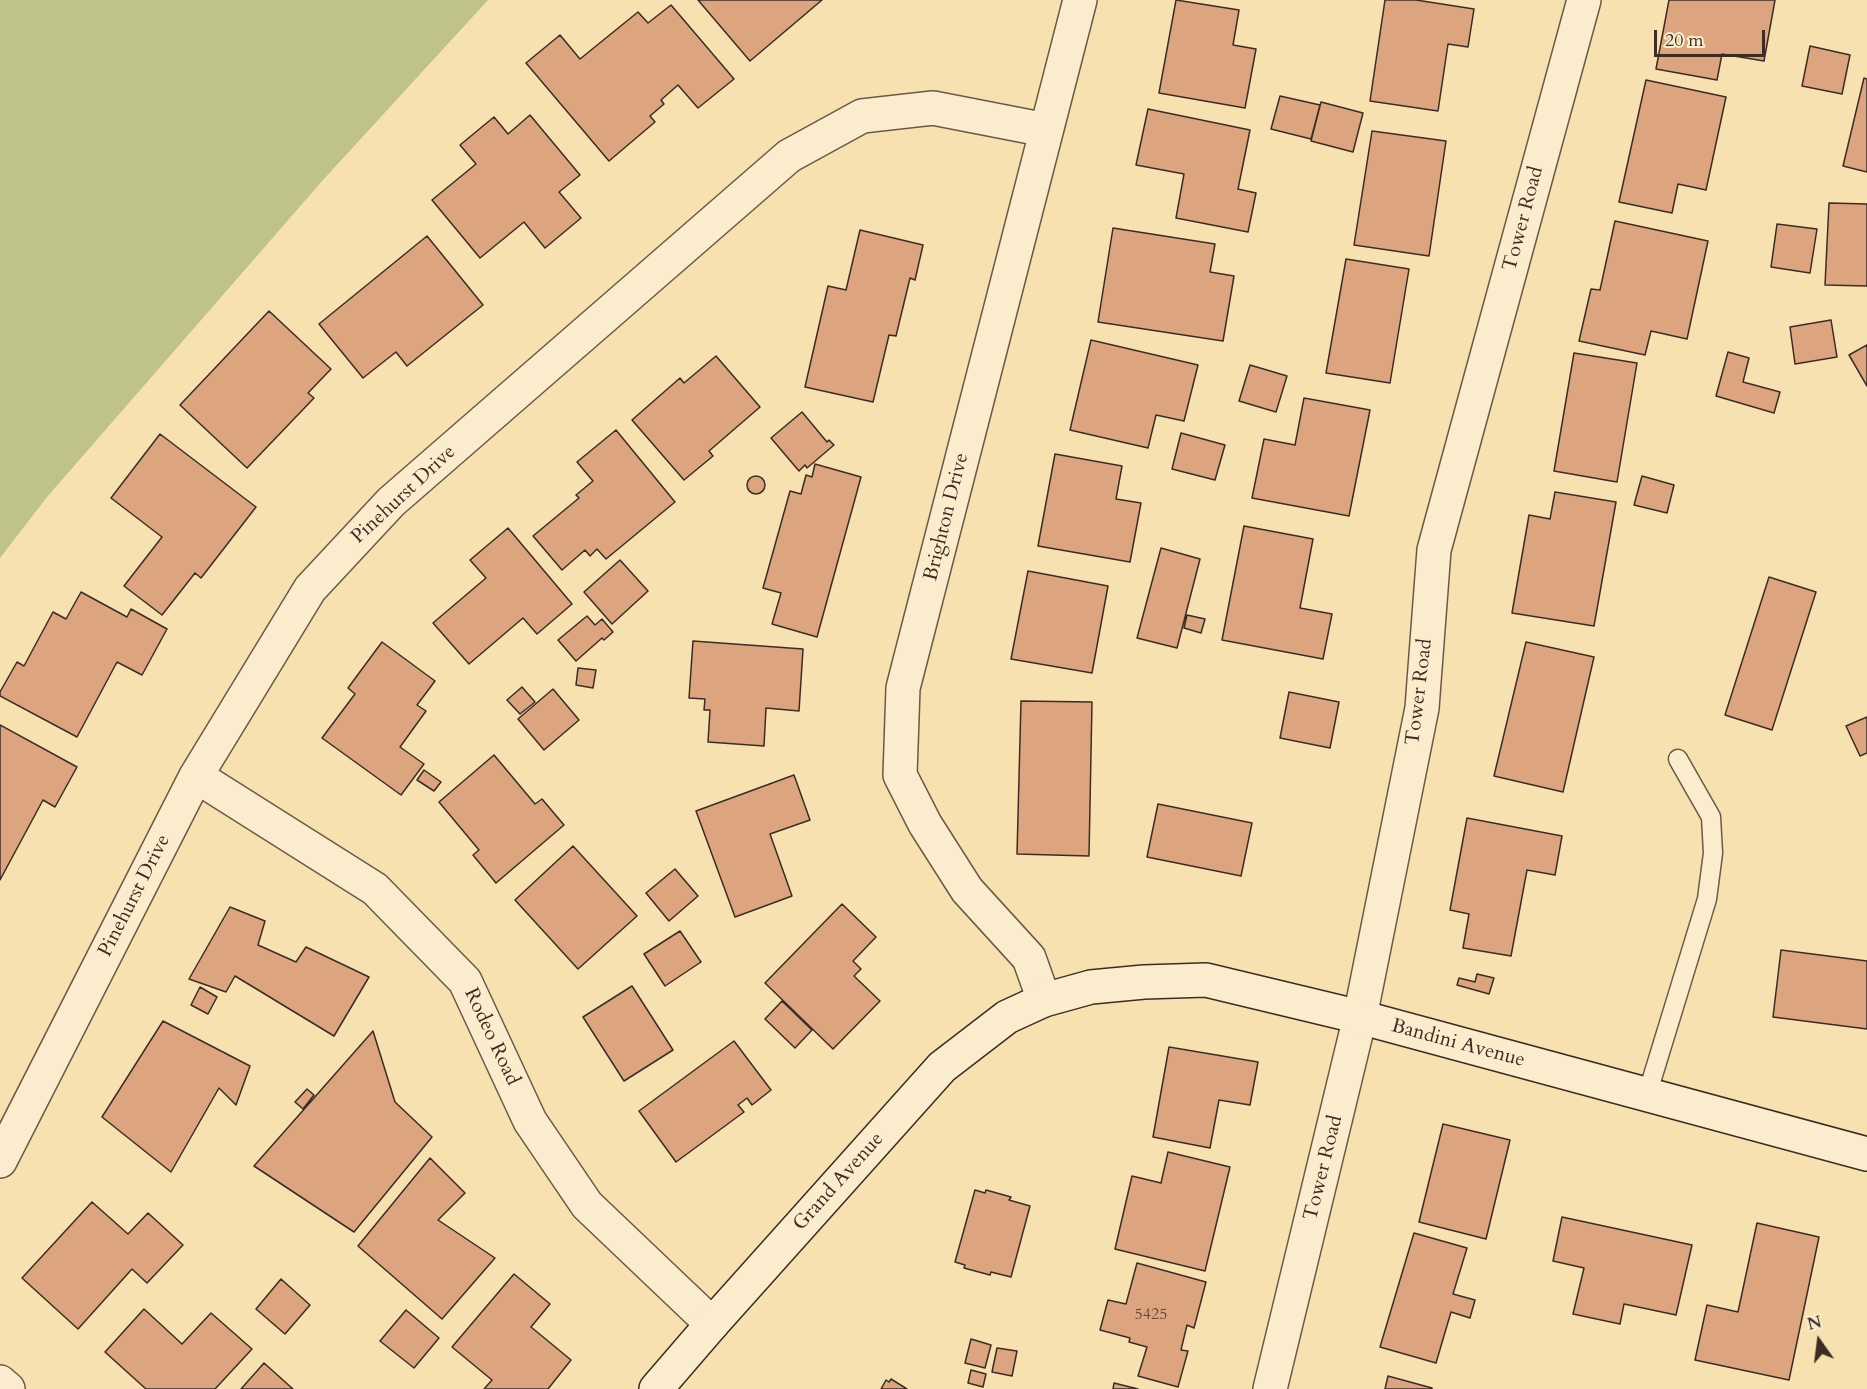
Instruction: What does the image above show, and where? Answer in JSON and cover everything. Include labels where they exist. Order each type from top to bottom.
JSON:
[{"type":"street","name":"Brighton Drive","points":[[1044,1000],[1029,958],[967,890],[925,824],[900,775],[903,688],[1080,0]]},
{"type":"street","name":"Tower Road","points":[[1270,1389],[1360,1017],[1422,708],[1434,550],[1584,0]]},
{"type":"street","name":"Pinehurst Drive","points":[[0,1161],[195,776],[310,589],[391,502],[789,156],[862,116],[933,108],[1046,130]]},
{"type":"street","name":"Rodeo Road","points":[[195,776],[375,889],[465,981],[530,1121],[587,1205],[712,1324]]},
{"type":"street","name":"Bandini Avenue","points":[[1044,1000],[1090,987],[1206,980],[1360,1017],[1867,1154]]},
{"type":"street","name":"Grand Avenue","points":[[656,1389],[942,1067],[1007,1017],[1044,1000]]},
{"type":"street","points":[[0,1382],[8,1389]]},
{"type":"lane","points":[[1647,1095],[1707,899],[1713,853],[1711,818],[1678,759]]},
{"type":"green space","points":[[0,0],[488,0],[323,180],[47,497],[0,558]]},
{"type":"building","points":[[698,0],[822,0],[750,61]]},
{"type":"building","points":[[1176,0],[1239,10],[1233,45],[1256,49],[1245,108],[1159,93]]},
{"type":"building","points":[[1385,0],[1416,0],[1474,9],[1468,47],[1448,44],[1438,111],[1370,101]]},
{"type":"building","points":[[1669,0],[1775,0],[1764,61],[1722,54],[1717,80],[1656,69]]},
{"type":"building","points":[[671,5],[734,79],[698,108],[678,85],[661,100],[664,104],[650,116],[655,122],[609,161],[526,63],[560,35],[580,59],[638,12],[648,23]]},
{"type":"building","points":[[1810,46],[1850,55],[1842,94],[1802,86]]},
{"type":"building","points":[[1864,78],[1867,79],[1867,172],[1843,166]]},
{"type":"building","points":[[1646,80],[1726,97],[1706,190],[1678,184],[1672,213],[1619,202]]},
{"type":"building","points":[[1280,96],[1320,105],[1311,139],[1271,129]]},
{"type":"building","points":[[1321,102],[1363,113],[1353,152],[1311,141]]},
{"type":"building","points":[[1148,109],[1250,130],[1238,189],[1256,193],[1248,232],[1176,218],[1184,174],[1136,165]]},
{"type":"building","points":[[530,115],[580,175],[559,192],[581,218],[545,248],[524,222],[480,258],[432,200],[476,164],[460,145],[494,117],[508,134]]},
{"type":"building","points":[[1372,131],[1446,141],[1429,256],[1354,245]]},
{"type":"building","points":[[1829,203],[1867,204],[1867,286],[1825,285]]},
{"type":"building","points":[[1615,221],[1708,241],[1687,339],[1651,331],[1645,355],[1579,341],[1591,289],[1600,290]]},
{"type":"building","points":[[1777,224],[1817,229],[1810,273],[1771,267]]},
{"type":"building","points":[[1113,228],[1215,244],[1210,272],[1234,276],[1223,341],[1098,322]]},
{"type":"building","points":[[860,230],[923,245],[915,280],[910,278],[896,336],[889,335],[873,402],[805,387],[828,286],[846,290]]},
{"type":"building","points":[[427,236],[483,305],[407,366],[396,352],[363,378],[319,324]]},
{"type":"building","points":[[1346,259],[1409,269],[1390,383],[1326,373]]},
{"type":"building","points":[[269,311],[331,369],[308,393],[314,398],[247,468],[180,405]]},
{"type":"building","points":[[1831,320],[1837,357],[1795,364],[1790,327]]},
{"type":"building","points":[[1091,340],[1198,365],[1184,421],[1156,415],[1148,448],[1070,430]]},
{"type":"building","points":[[1867,345],[1867,386],[1849,355]]},
{"type":"building","points":[[1728,352],[1749,358],[1743,382],[1780,392],[1774,413],[1716,396]]},
{"type":"building","points":[[1574,353],[1637,363],[1617,482],[1554,471]]},
{"type":"building","points":[[716,356],[760,407],[709,451],[713,456],[684,480],[632,420],[680,378],[684,383]]},
{"type":"building","points":[[1250,365],[1287,376],[1276,412],[1239,401]]},
{"type":"building","points":[[1304,398],[1370,410],[1349,516],[1252,498],[1264,439],[1295,445]]},
{"type":"building","points":[[802,412],[827,442],[829,440],[834,445],[807,468],[805,465],[799,471],[771,438]]},
{"type":"building","points":[[616,430],[675,502],[606,559],[597,549],[590,556],[585,550],[562,570],[533,536],[579,498],[576,495],[593,481],[577,462]]},
{"type":"building","points":[[1181,433],[1225,445],[1215,480],[1172,469]]},
{"type":"building","points":[[160,434],[256,507],[201,578],[195,573],[162,615],[124,586],[162,537],[111,498]]},
{"type":"building","points":[[1055,454],[1122,466],[1116,499],[1141,503],[1130,562],[1038,546]]},
{"type":"building","points":[[815,464],[861,477],[817,637],[772,624],[781,593],[763,588],[790,491],[801,494],[806,475],[812,477]]},
{"type":"building","points":[[752,476],[760,476],[765,481],[763,492],[752,494],[747,489],[747,481]]},
{"type":"building","points":[[1642,476],[1674,485],[1667,513],[1634,505]]},
{"type":"building","points":[[1555,492],[1616,502],[1594,626],[1512,613],[1529,515],[1550,519]]},
{"type":"building","points":[[1244,526],[1313,539],[1300,608],[1332,614],[1323,659],[1222,640]]},
{"type":"building","points":[[508,528],[572,604],[537,634],[523,618],[469,664],[433,623],[486,578],[470,560]]},
{"type":"building","points":[[1161,548],[1200,559],[1177,648],[1137,638]]},
{"type":"building","points":[[620,560],[648,591],[612,624],[584,592]]},
{"type":"building","points":[[1028,571],[1108,586],[1092,673],[1011,659]]},
{"type":"building","points":[[1769,577],[1816,592],[1772,730],[1725,715]]},
{"type":"building","points":[[81,592],[127,617],[131,609],[167,629],[142,675],[117,662],[77,737],[0,696],[0,692],[17,662],[24,666],[53,612],[66,619]]},
{"type":"building","points":[[1187,615],[1205,619],[1201,633],[1184,628]]},
{"type":"building","points":[[587,616],[595,625],[602,619],[613,632],[604,640],[602,638],[576,661],[558,640]]},
{"type":"building","points":[[693,641],[803,649],[799,711],[766,708],[764,746],[708,742],[710,710],[704,710],[705,699],[689,698]]},
{"type":"building","points":[[382,642],[435,681],[417,705],[426,711],[400,747],[424,764],[401,795],[322,738],[355,694],[348,688]]},
{"type":"building","points":[[1526,642],[1594,657],[1563,792],[1494,776]]},
{"type":"building","points":[[578,668],[596,670],[593,688],[576,685]]},
{"type":"building","points":[[522,687],[535,702],[520,714],[507,700]]},
{"type":"building","points":[[553,689],[579,720],[544,750],[518,719]]},
{"type":"building","points":[[1289,692],[1339,702],[1330,748],[1280,738]]},
{"type":"building","points":[[1021,701],[1092,702],[1089,856],[1017,854]]},
{"type":"building","points":[[1867,717],[1867,753],[1860,756],[1846,726]]},
{"type":"building","points":[[0,725],[77,767],[55,807],[43,800],[0,880]]},
{"type":"building","points":[[494,755],[535,804],[542,799],[564,825],[496,883],[473,855],[479,850],[439,802]]},
{"type":"building","points":[[424,770],[441,782],[434,791],[417,780]]},
{"type":"building","points":[[794,775],[810,820],[770,834],[792,896],[735,917],[696,811]]},
{"type":"building","points":[[1158,804],[1252,823],[1241,876],[1147,857]]},
{"type":"building","points":[[1467,818],[1562,836],[1555,875],[1527,870],[1511,956],[1463,948],[1469,914],[1450,910]]},
{"type":"building","points":[[573,846],[637,916],[578,969],[515,900]]},
{"type":"building","points":[[675,869],[698,896],[669,921],[646,893]]},
{"type":"building","points":[[842,904],[876,937],[853,961],[861,969],[854,976],[880,1001],[833,1049],[765,983]]},
{"type":"building","points":[[230,907],[265,921],[258,945],[296,962],[306,947],[369,977],[334,1036],[235,976],[226,992],[189,979]]},
{"type":"building","points":[[680,931],[701,962],[665,986],[644,954]]},
{"type":"building","points":[[1781,950],[1867,961],[1867,1029],[1773,1017]]},
{"type":"building","points":[[1477,974],[1494,978],[1489,994],[1457,985],[1459,978],[1475,982]]},
{"type":"building","points":[[632,986],[673,1050],[624,1081],[583,1017]]},
{"type":"building","points":[[200,987],[217,997],[208,1014],[191,1005]]},
{"type":"building","points":[[782,1001],[812,1030],[795,1048],[765,1019]]},
{"type":"building","points":[[163,1021],[250,1066],[236,1105],[219,1088],[171,1172],[102,1117]]},
{"type":"building","points":[[373,1031],[395,1102],[432,1137],[354,1232],[254,1166]]},
{"type":"building","points":[[734,1041],[771,1090],[752,1105],[747,1098],[738,1105],[744,1112],[676,1162],[639,1111]]},
{"type":"building","points":[[1169,1047],[1258,1062],[1250,1105],[1219,1100],[1210,1148],[1153,1137]]},
{"type":"building","points":[[307,1089],[314,1095],[303,1109],[295,1102]]},
{"type":"building","points":[[1443,1124],[1510,1140],[1486,1239],[1419,1222]]},
{"type":"building","points":[[1168,1152],[1230,1167],[1205,1271],[1115,1249],[1132,1176],[1161,1183]]},
{"type":"building","points":[[430,1158],[465,1193],[438,1220],[495,1258],[442,1319],[358,1246]]},
{"type":"building","points":[[975,1190],[985,1193],[986,1190],[1011,1197],[1009,1200],[1030,1206],[1011,1277],[991,1272],[990,1275],[964,1268],[965,1265],[955,1262]]},
{"type":"building","points":[[92,1202],[128,1234],[148,1213],[183,1245],[147,1283],[132,1269],[78,1329],[22,1278]]},
{"type":"building","points":[[1562,1217],[1692,1245],[1676,1315],[1624,1304],[1620,1324],[1573,1314],[1584,1268],[1553,1261]]},
{"type":"building","points":[[1757,1223],[1819,1237],[1789,1380],[1695,1360],[1707,1305],[1738,1312]]},
{"type":"building","points":[[1414,1233],[1467,1248],[1453,1294],[1475,1300],[1470,1318],[1451,1312],[1436,1363],[1380,1347]]},
{"type":"building","points":[[1137,1263],[1206,1282],[1194,1328],[1187,1325],[1181,1350],[1188,1351],[1178,1387],[1138,1376],[1147,1347],[1129,1342],[1130,1338],[1100,1330],[1108,1300],[1126,1304]]},
{"type":"building","points":[[514,1274],[550,1304],[531,1327],[571,1360],[548,1389],[484,1389],[492,1380],[452,1347]]},
{"type":"building","points":[[281,1279],[310,1305],[285,1334],[256,1309]]},
{"type":"building","points":[[144,1309],[182,1344],[211,1313],[252,1349],[215,1389],[146,1389],[105,1352]]},
{"type":"building","points":[[406,1310],[439,1338],[414,1368],[380,1341]]},
{"type":"building","points":[[971,1339],[991,1345],[985,1368],[965,1363]]},
{"type":"building","points":[[997,1348],[1017,1351],[1012,1376],[992,1372]]},
{"type":"building","points":[[264,1363],[293,1389],[241,1389]]},
{"type":"building","points":[[971,1370],[986,1374],[983,1387],[968,1383]]},
{"type":"building","points":[[1388,1376],[1432,1388],[1432,1389],[1385,1389]]},
{"type":"building","points":[[891,1379],[907,1389],[881,1389],[886,1380],[889,1382]]},
{"type":"building","points":[[1114,1383],[1138,1389],[1113,1389]]}]
